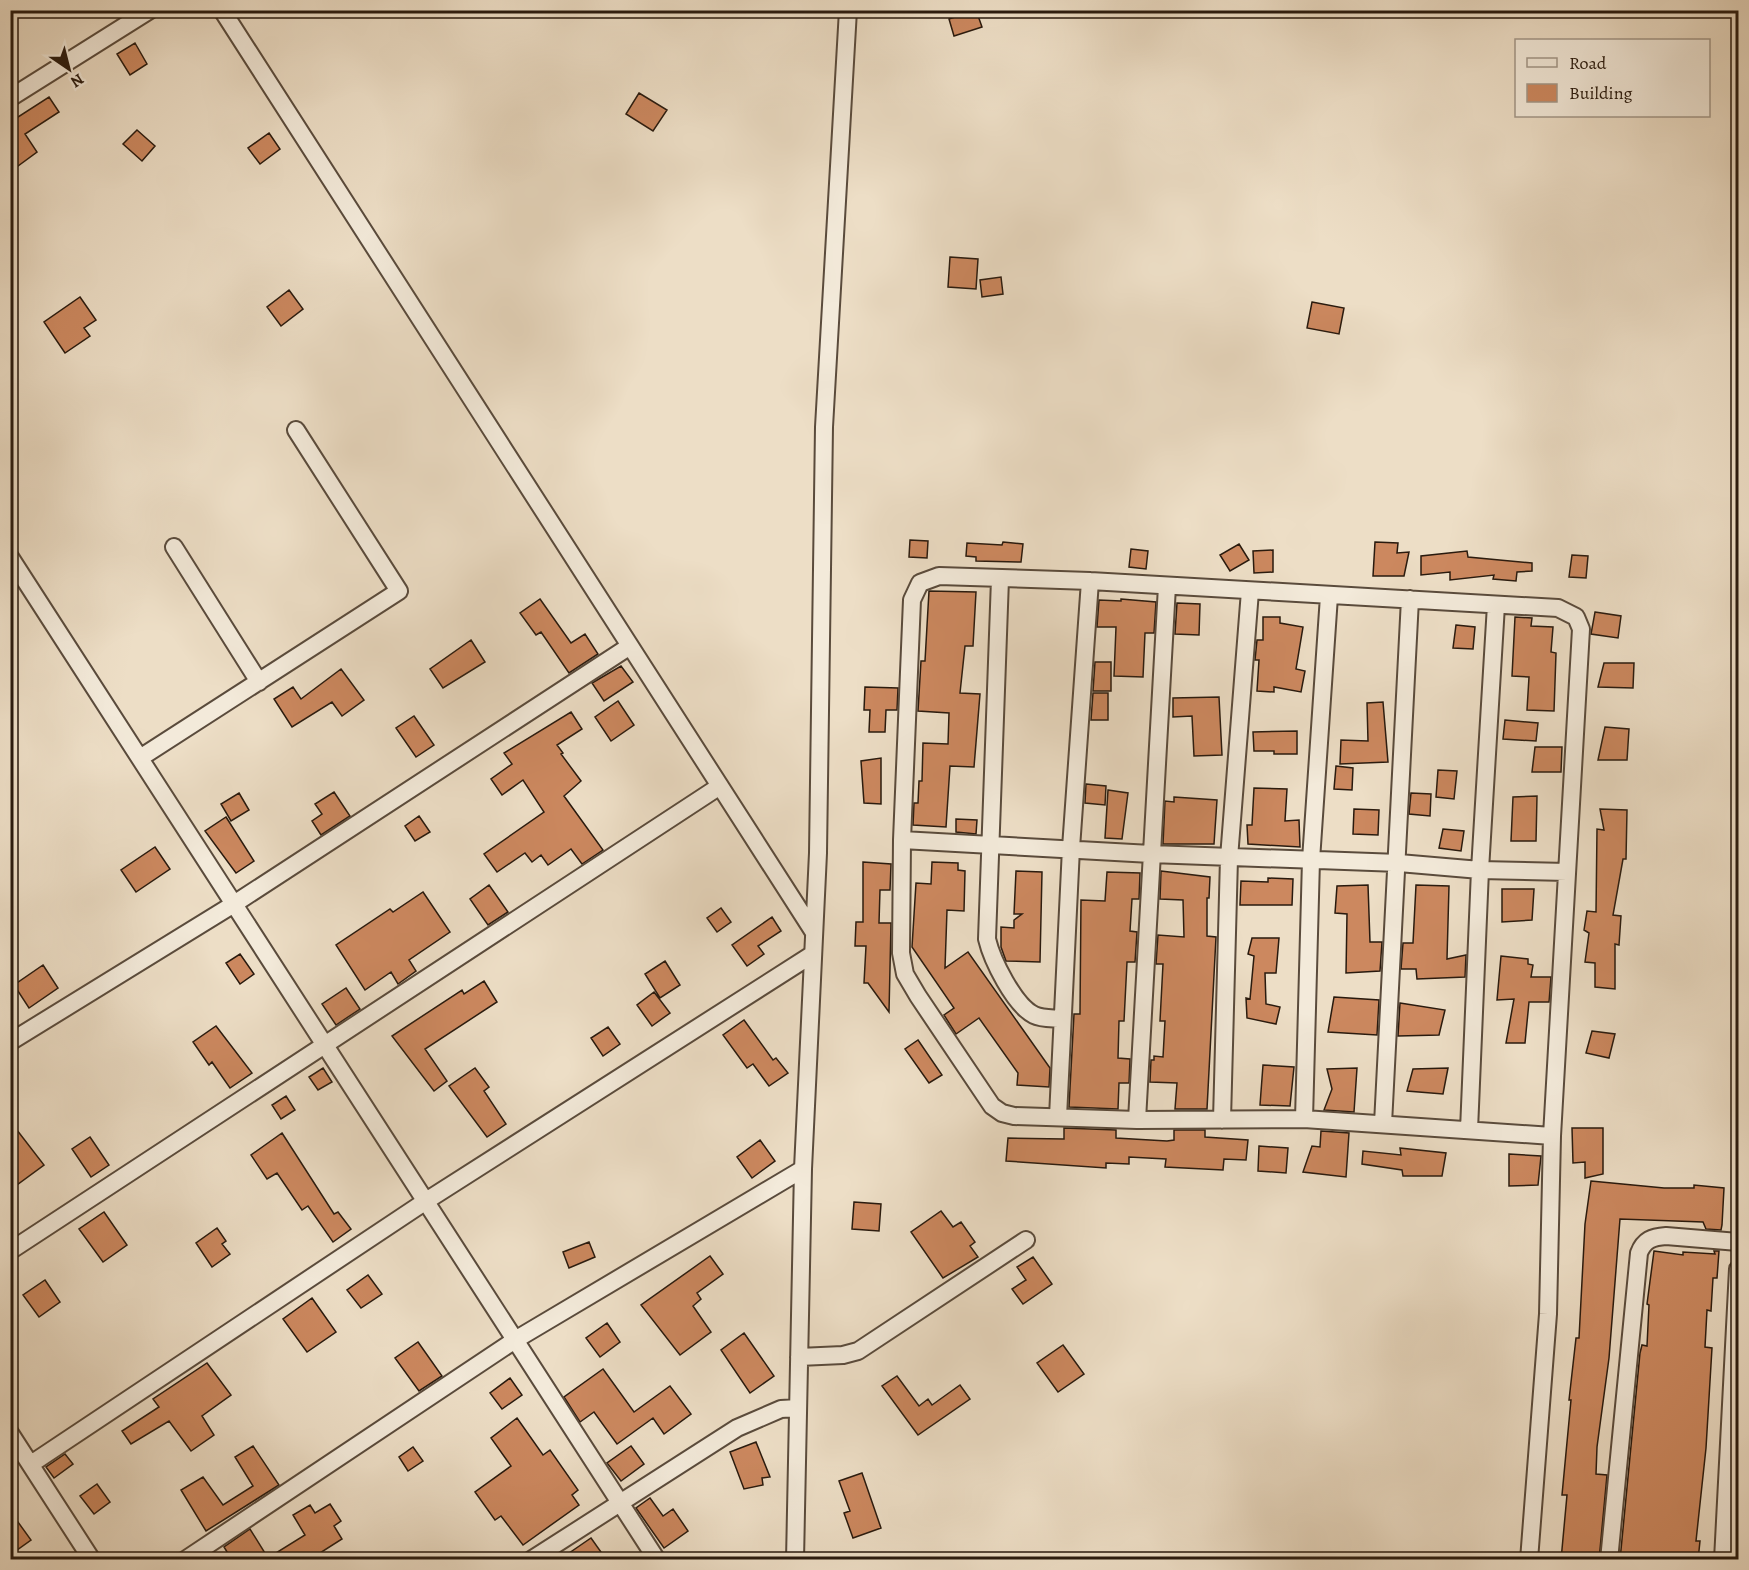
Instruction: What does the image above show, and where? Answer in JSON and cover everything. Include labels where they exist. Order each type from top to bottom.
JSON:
[{"type":"street","points":[[10,98],[150,10]]},
{"type":"street","points":[[222,10],[813,931]]},
{"type":"street","points":[[795,1560],[803,1169],[818,853],[825,427],[848,10]]},
{"type":"street","points":[[140,758],[399,591],[296,430]]},
{"type":"street","points":[[174,547],[258,682]]},
{"type":"street","points":[[10,557],[657,1560]]},
{"type":"street","points":[[1529,1560],[1548,1314],[1552,1136],[1580,621],[1570,611],[1558,608],[1090,581],[939,576],[928,578],[915,590],[902,840],[901,953],[906,974],[992,1106],[1002,1113],[1014,1116],[1137,1120],[1304,1119],[1552,1136]]},
{"type":"street","points":[[1000,579],[987,939],[991,956],[1026,1010],[1038,1017],[1062,1019]]},
{"type":"street","points":[[1058,1118],[1071,848],[1090,581]]},
{"type":"street","points":[[1137,1120],[1167,586]]},
{"type":"street","points":[[1222,1120],[1229,858],[1250,591]]},
{"type":"street","points":[[1304,1119],[1311,860],[1329,596]]},
{"type":"street","points":[[1383,1124],[1399,863],[1410,599]]},
{"type":"street","points":[[1469,1130],[1480,870],[1496,605]]},
{"type":"street","points":[[10,1042],[234,904],[630,646]]},
{"type":"street","points":[[10,1251],[720,786]]},
{"type":"street","points":[[902,840],[1229,858],[1399,863],[1480,870],[1567,872]]},
{"type":"street","points":[[30,1464],[426,1201],[813,954]]},
{"type":"street","points":[[185,1560],[515,1340],[803,1169]]},
{"type":"street","points":[[1609,1560],[1639,1253],[1642,1245],[1654,1237],[1666,1236],[1738,1242]]},
{"type":"street","points":[[799,1357],[843,1355],[871,1343],[1026,1240]]},
{"type":"street","points":[[1723,1560],[1738,1269]]},
{"type":"street","points":[[531,1560],[737,1428],[781,1409],[798,1408]]},
{"type":"street","points":[[10,1433],[92,1560]]},
{"type":"building","points":[[976,10],[982,27],[954,36],[949,19]]},
{"type":"building","points":[[135,43],[147,64],[130,75],[117,54]]},
{"type":"building","points":[[639,93],[667,110],[653,131],[626,114]]},
{"type":"building","points":[[49,97],[59,112],[25,134],[37,152],[18,166],[10,156],[10,114],[15,119]]},
{"type":"building","points":[[137,130],[155,146],[142,161],[123,144]]},
{"type":"building","points":[[269,133],[280,149],[260,164],[248,148]]},
{"type":"building","points":[[950,257],[978,259],[976,289],[948,287]]},
{"type":"building","points":[[1001,277],[1003,294],[982,297],[980,280]]},
{"type":"building","points":[[289,290],[303,309],[281,326],[267,307]]},
{"type":"building","points":[[80,297],[96,320],[84,328],[90,336],[65,353],[44,322]]},
{"type":"building","points":[[1312,302],[1344,308],[1339,334],[1307,328]]},
{"type":"building","points":[[910,540],[928,541],[927,558],[909,557]]},
{"type":"building","points":[[1003,542],[1023,544],[1021,562],[976,561],[976,557],[966,556],[967,543],[1002,545]]},
{"type":"building","points":[[1375,542],[1398,543],[1397,553],[1409,552],[1404,576],[1373,576]]},
{"type":"building","points":[[1239,544],[1249,560],[1230,571],[1220,555]]},
{"type":"building","points":[[1131,549],[1148,551],[1146,569],[1129,567]]},
{"type":"building","points":[[1273,550],[1273,572],[1254,573],[1253,551]]},
{"type":"building","points":[[1467,551],[1468,557],[1532,563],[1532,571],[1517,572],[1516,581],[1493,579],[1494,575],[1450,580],[1450,572],[1421,575],[1421,556]]},
{"type":"building","points":[[1572,555],[1588,556],[1586,578],[1569,577]]},
{"type":"building","points":[[929,591],[976,592],[973,646],[965,646],[960,693],[980,694],[974,767],[950,766],[946,827],[913,825],[914,803],[918,803],[919,781],[922,781],[923,743],[948,744],[949,713],[918,711],[921,661],[925,661]]},
{"type":"building","points":[[540,599],[571,643],[585,634],[598,654],[569,673],[541,632],[536,635],[520,613]]},
{"type":"building","points":[[1121,599],[1156,602],[1154,633],[1145,633],[1143,677],[1114,676],[1116,627],[1097,627],[1099,600],[1121,601]]},
{"type":"building","points":[[1177,603],[1200,604],[1199,635],[1175,634]]},
{"type":"building","points":[[1595,612],[1621,616],[1618,638],[1591,634]]},
{"type":"building","points":[[1263,617],[1280,617],[1280,623],[1303,627],[1296,669],[1305,671],[1301,692],[1274,687],[1274,692],[1257,691],[1259,660],[1255,660],[1257,640],[1263,640]]},
{"type":"building","points":[[1515,617],[1532,618],[1531,626],[1553,627],[1551,652],[1556,653],[1554,711],[1527,710],[1529,677],[1512,676]]},
{"type":"building","points":[[1456,625],[1475,627],[1473,649],[1453,648]]},
{"type":"building","points":[[471,640],[485,662],[443,688],[430,669]]},
{"type":"building","points":[[1095,662],[1111,662],[1111,691],[1093,691]]},
{"type":"building","points":[[1604,663],[1634,663],[1633,688],[1598,687]]},
{"type":"building","points":[[621,666],[633,682],[604,701],[592,683]]},
{"type":"building","points":[[341,669],[364,700],[342,716],[332,702],[292,727],[274,699],[293,687],[301,699]]},
{"type":"building","points":[[865,687],[898,688],[897,710],[886,710],[885,732],[869,732],[870,710],[864,710]]},
{"type":"building","points":[[1093,693],[1108,693],[1108,720],[1091,720]]},
{"type":"building","points":[[1219,697],[1222,755],[1194,756],[1192,716],[1173,717],[1173,698]]},
{"type":"building","points":[[618,701],[634,725],[611,741],[595,717]]},
{"type":"building","points":[[1383,702],[1388,762],[1340,764],[1341,740],[1368,741],[1367,703]]},
{"type":"building","points":[[571,712],[582,729],[557,745],[581,781],[564,796],[603,850],[582,864],[571,849],[548,865],[541,855],[532,862],[525,853],[497,872],[484,854],[544,812],[523,780],[502,795],[491,779],[512,764],[504,753]]},
{"type":"building","points":[[414,716],[434,745],[416,757],[396,728]]},
{"type":"building","points":[[1505,720],[1538,723],[1536,741],[1503,739]]},
{"type":"building","points":[[1605,727],[1629,729],[1627,760],[1598,760]]},
{"type":"building","points":[[1297,731],[1297,754],[1254,751],[1253,732]]},
{"type":"building","points":[[1535,747],[1562,747],[1561,772],[1532,772]]},
{"type":"building","points":[[881,758],[881,804],[864,803],[861,761]]},
{"type":"building","points":[[1336,766],[1353,768],[1352,790],[1334,789]]},
{"type":"building","points":[[1438,770],[1457,771],[1454,799],[1436,797]]},
{"type":"building","points":[[1086,784],[1106,786],[1105,805],[1085,803]]},
{"type":"building","points":[[1254,788],[1287,789],[1285,821],[1299,820],[1300,847],[1248,844],[1247,825],[1252,825]]},
{"type":"building","points":[[1108,790],[1128,793],[1122,839],[1105,838]]},
{"type":"building","points":[[334,792],[350,816],[321,835],[312,821],[322,814],[315,804]]},
{"type":"building","points":[[239,793],[249,810],[231,821],[221,804]]},
{"type":"building","points":[[1411,793],[1431,794],[1430,816],[1409,814]]},
{"type":"building","points":[[1537,796],[1536,841],[1511,841],[1513,797]]},
{"type":"building","points":[[1174,797],[1217,800],[1214,844],[1163,844],[1165,801],[1174,802]]},
{"type":"building","points":[[1354,809],[1379,810],[1378,835],[1353,834]]},
{"type":"building","points":[[1600,809],[1627,810],[1626,859],[1623,859],[1613,915],[1621,916],[1619,945],[1615,944],[1615,989],[1595,987],[1595,963],[1585,962],[1589,933],[1584,930],[1587,911],[1596,912],[1597,829],[1604,830]]},
{"type":"building","points":[[419,816],[430,832],[415,841],[405,826]]},
{"type":"building","points":[[226,817],[254,861],[236,873],[205,831]]},
{"type":"building","points":[[956,819],[977,820],[976,834],[956,832]]},
{"type":"building","points":[[1443,829],[1464,831],[1461,851],[1439,848]]},
{"type":"building","points":[[155,847],[170,869],[136,892],[121,870]]},
{"type":"building","points":[[863,862],[891,864],[890,890],[880,890],[879,923],[891,923],[889,1012],[868,983],[864,983],[866,946],[855,946],[856,922],[863,922]]},
{"type":"building","points":[[932,862],[958,863],[958,870],[965,871],[964,911],[947,910],[945,968],[968,952],[1050,1068],[1049,1087],[1017,1085],[1018,1073],[979,1018],[956,1034],[944,1015],[954,1008],[912,947],[916,883],[931,884]]},
{"type":"building","points":[[1016,871],[1042,872],[1040,962],[1006,961],[1001,947],[1001,927],[1014,928],[1014,920],[1022,914],[1014,914]]},
{"type":"building","points":[[1161,871],[1210,877],[1209,898],[1207,898],[1207,936],[1216,937],[1207,1109],[1175,1109],[1177,1083],[1150,1082],[1151,1060],[1154,1060],[1154,1056],[1163,1057],[1165,1021],[1160,1021],[1163,964],[1156,964],[1158,935],[1184,937],[1183,900],[1160,899]]},
{"type":"building","points":[[1107,872],[1140,873],[1139,899],[1132,899],[1130,931],[1137,932],[1135,962],[1127,962],[1124,1021],[1119,1021],[1118,1058],[1130,1059],[1129,1083],[1119,1083],[1118,1109],[1069,1107],[1074,1014],[1080,1014],[1081,900],[1105,901]]},
{"type":"building","points":[[1268,878],[1293,879],[1292,905],[1240,905],[1241,881],[1268,882]]},
{"type":"building","points":[[489,885],[508,912],[488,925],[470,899]]},
{"type":"building","points":[[1368,885],[1370,942],[1382,942],[1380,971],[1346,973],[1347,914],[1335,913],[1337,886]]},
{"type":"building","points":[[1416,885],[1449,886],[1447,959],[1466,955],[1465,977],[1417,979],[1416,969],[1401,969],[1403,943],[1413,943]]},
{"type":"building","points":[[1502,889],[1534,889],[1532,920],[1502,922]]},
{"type":"building","points":[[423,892],[450,932],[409,960],[416,971],[398,984],[391,972],[365,990],[336,945],[390,909],[393,912]]},
{"type":"building","points":[[721,908],[731,922],[717,932],[707,918]]},
{"type":"building","points":[[772,917],[781,931],[758,946],[764,954],[747,966],[732,945]]},
{"type":"building","points":[[1252,938],[1279,938],[1276,973],[1265,973],[1266,1004],[1280,1007],[1276,1024],[1247,1018],[1246,998],[1250,999],[1254,956],[1248,954]]},
{"type":"building","points":[[240,954],[254,974],[240,984],[226,963]]},
{"type":"building","points":[[1501,956],[1528,959],[1528,964],[1533,965],[1531,977],[1551,977],[1549,1002],[1529,1002],[1525,1043],[1506,1043],[1514,999],[1497,1000]]},
{"type":"building","points":[[665,961],[680,985],[660,998],[645,974]]},
{"type":"building","points":[[43,965],[58,988],[29,1008],[14,985]]},
{"type":"building","points":[[484,981],[497,1002],[425,1049],[447,1081],[434,1091],[392,1036],[462,990],[464,994]]},
{"type":"building","points":[[346,988],[360,1009],[336,1025],[322,1004]]},
{"type":"building","points":[[654,992],[670,1013],[652,1026],[637,1005]]},
{"type":"building","points":[[1334,997],[1379,1000],[1377,1035],[1328,1032]]},
{"type":"building","points":[[1400,1003],[1445,1010],[1439,1035],[1398,1036]]},
{"type":"building","points":[[744,1020],[773,1060],[776,1058],[788,1073],[769,1086],[753,1064],[747,1068],[723,1035]]},
{"type":"building","points":[[216,1026],[252,1073],[230,1088],[212,1062],[209,1065],[193,1042]]},
{"type":"building","points":[[608,1027],[620,1044],[603,1056],[591,1038]]},
{"type":"building","points":[[1592,1031],[1615,1034],[1609,1058],[1586,1053]]},
{"type":"building","points":[[918,1040],[942,1075],[929,1083],[905,1049]]},
{"type":"building","points":[[1263,1065],[1294,1067],[1290,1106],[1260,1105]]},
{"type":"building","points":[[323,1068],[332,1082],[318,1090],[309,1077]]},
{"type":"building","points":[[475,1068],[489,1087],[484,1091],[506,1124],[487,1137],[449,1086]]},
{"type":"building","points":[[1357,1068],[1354,1112],[1324,1110],[1332,1089],[1327,1069]]},
{"type":"building","points":[[1448,1068],[1443,1094],[1407,1091],[1413,1069]]},
{"type":"building","points":[[286,1096],[295,1110],[281,1119],[272,1105]]},
{"type":"building","points":[[10,1121],[44,1165],[10,1190]]},
{"type":"building","points":[[1064,1128],[1116,1130],[1116,1138],[1167,1141],[1174,1140],[1174,1130],[1205,1130],[1205,1137],[1248,1140],[1246,1160],[1224,1159],[1223,1170],[1165,1167],[1166,1159],[1129,1157],[1129,1164],[1106,1163],[1106,1168],[1006,1161],[1008,1138],[1064,1139]]},
{"type":"building","points":[[1572,1128],[1603,1128],[1603,1174],[1585,1178],[1585,1162],[1573,1163]]},
{"type":"building","points":[[1321,1131],[1349,1133],[1346,1177],[1303,1172],[1312,1146],[1320,1147]]},
{"type":"building","points":[[282,1133],[334,1214],[338,1212],[351,1229],[333,1242],[308,1206],[302,1210],[277,1173],[267,1179],[251,1155]]},
{"type":"building","points":[[90,1137],[109,1165],[91,1177],[72,1149]]},
{"type":"building","points":[[760,1140],[775,1161],[752,1178],[737,1157]]},
{"type":"building","points":[[1259,1146],[1288,1148],[1286,1173],[1258,1171]]},
{"type":"building","points":[[1400,1148],[1446,1153],[1442,1176],[1403,1176],[1402,1170],[1362,1164],[1363,1151],[1401,1155]]},
{"type":"building","points":[[1509,1154],[1541,1156],[1538,1185],[1509,1186]]},
{"type":"building","points":[[1591,1181],[1664,1188],[1694,1188],[1694,1185],[1724,1188],[1722,1225],[1721,1230],[1706,1229],[1703,1222],[1620,1219],[1609,1358],[1597,1447],[1596,1474],[1607,1475],[1599,1560],[1561,1560],[1567,1495],[1562,1495],[1571,1400],[1569,1400],[1576,1338],[1579,1338],[1585,1224]]},
{"type":"building","points":[[854,1202],[881,1204],[879,1231],[852,1229]]},
{"type":"building","points":[[941,1211],[953,1227],[961,1222],[975,1242],[970,1246],[978,1257],[943,1278],[911,1232]]},
{"type":"building","points":[[104,1212],[127,1245],[103,1262],[79,1229]]},
{"type":"building","points":[[217,1228],[226,1241],[222,1244],[230,1254],[212,1267],[196,1243]]},
{"type":"building","points":[[589,1242],[595,1257],[569,1268],[563,1252]]},
{"type":"building","points":[[1654,1251],[1683,1255],[1683,1252],[1715,1254],[1714,1251],[1719,1251],[1717,1278],[1713,1278],[1711,1311],[1707,1310],[1705,1347],[1712,1348],[1706,1448],[1696,1541],[1700,1541],[1698,1560],[1620,1560],[1640,1353],[1642,1345],[1647,1346],[1649,1305],[1647,1304]]},
{"type":"building","points":[[710,1256],[723,1274],[697,1293],[701,1299],[693,1306],[711,1332],[680,1355],[641,1305]]},
{"type":"building","points":[[1033,1257],[1052,1284],[1023,1304],[1012,1289],[1026,1280],[1017,1267]]},
{"type":"building","points":[[368,1275],[382,1294],[361,1308],[347,1290]]},
{"type":"building","points":[[45,1280],[60,1302],[39,1317],[23,1295]]},
{"type":"building","points":[[312,1298],[336,1332],[307,1352],[283,1319]]},
{"type":"building","points":[[607,1323],[620,1342],[600,1357],[586,1338]]},
{"type":"building","points":[[744,1333],[774,1376],[750,1393],[721,1350]]},
{"type":"building","points":[[418,1342],[442,1376],[419,1391],[395,1358]]},
{"type":"building","points":[[1063,1345],[1084,1374],[1058,1392],[1037,1363]]},
{"type":"building","points":[[207,1363],[231,1395],[202,1416],[214,1435],[191,1451],[169,1421],[131,1444],[122,1431],[159,1407],[153,1399]]},
{"type":"building","points":[[603,1369],[634,1412],[670,1386],[691,1414],[664,1434],[653,1418],[617,1444],[594,1412],[580,1422],[564,1397]]},
{"type":"building","points":[[897,1376],[919,1406],[928,1399],[932,1405],[960,1385],[970,1399],[918,1435],[882,1386]]},
{"type":"building","points":[[510,1378],[522,1395],[502,1409],[490,1393]]},
{"type":"building","points":[[517,1418],[543,1455],[550,1450],[578,1490],[572,1495],[579,1505],[523,1545],[501,1516],[495,1520],[475,1492],[511,1466],[491,1438]]},
{"type":"building","points":[[756,1442],[770,1477],[762,1478],[763,1485],[744,1489],[730,1452]]},
{"type":"building","points":[[253,1446],[279,1485],[206,1531],[181,1490],[203,1477],[223,1505],[253,1486],[235,1457]]},
{"type":"building","points":[[631,1446],[644,1464],[621,1481],[607,1463]]},
{"type":"building","points":[[413,1447],[423,1461],[408,1471],[399,1457]]},
{"type":"building","points":[[65,1454],[73,1464],[54,1478],[46,1467]]},
{"type":"building","points":[[862,1473],[881,1528],[853,1538],[844,1513],[850,1511],[839,1481]]},
{"type":"building","points":[[97,1484],[110,1502],[94,1514],[80,1496]]},
{"type":"building","points":[[650,1498],[663,1516],[673,1509],[688,1531],[664,1548],[636,1508]]},
{"type":"building","points":[[330,1504],[341,1521],[334,1526],[342,1539],[309,1560],[232,1560],[224,1547],[250,1529],[268,1558],[305,1535],[293,1515],[310,1505],[315,1513]]},
{"type":"building","points":[[10,1511],[31,1540],[10,1555]]},
{"type":"building","points":[[591,1538],[601,1552],[589,1560],[559,1560]]}]
